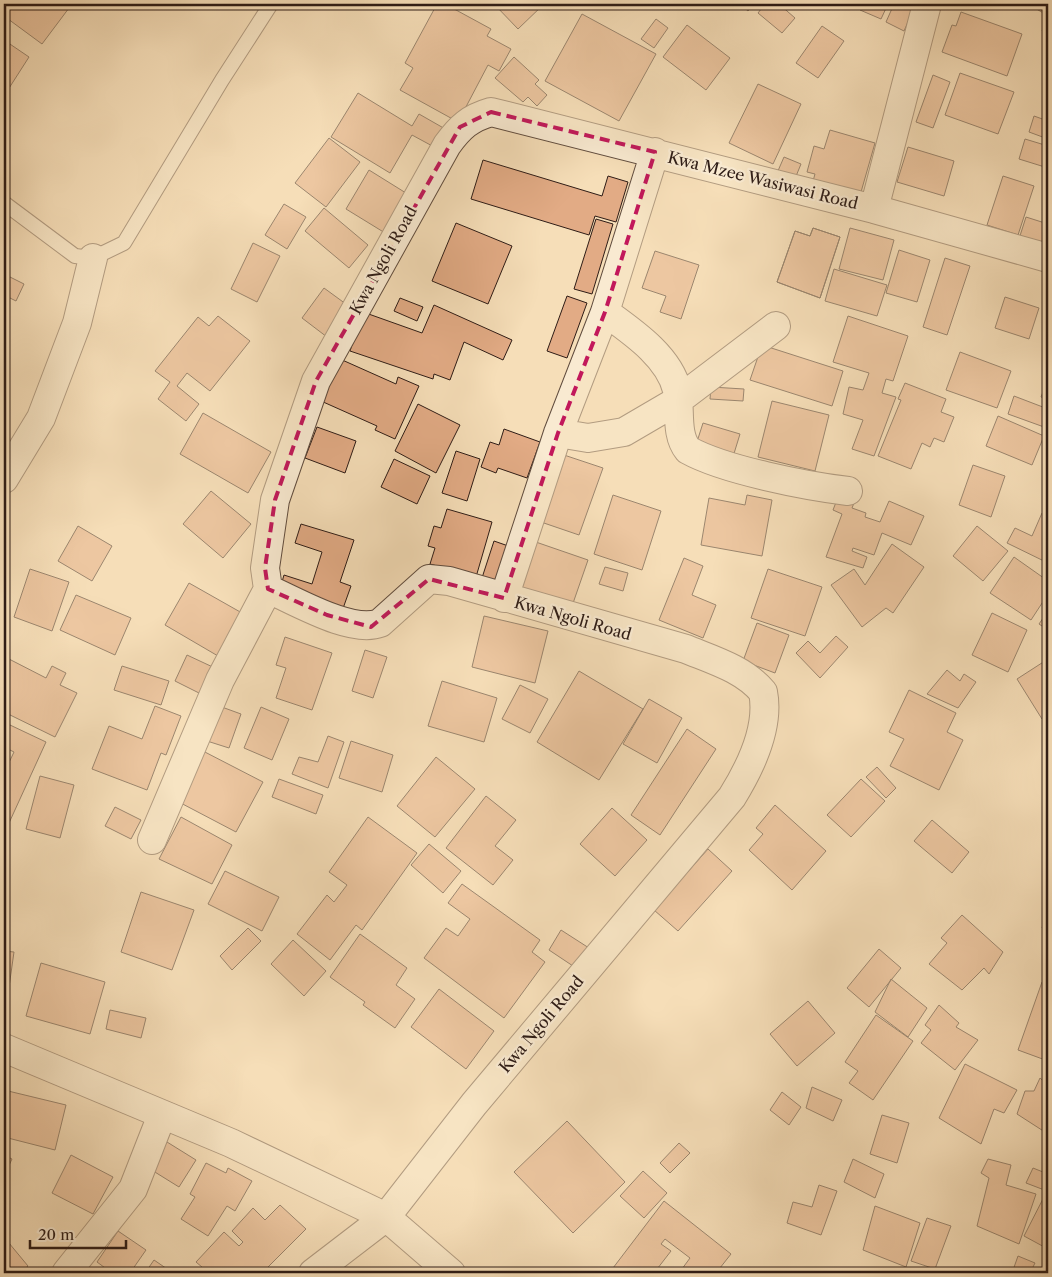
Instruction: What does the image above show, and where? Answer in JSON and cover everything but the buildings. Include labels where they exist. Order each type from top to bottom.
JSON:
[{"type":"street","points":[[874,209],[927,4]]},
{"type":"street","name":"Kwa Mzee Wasiwasi Road","points":[[476,116],[491,112],[655,152],[874,209],[1048,258]]},
{"type":"street","name":"Kwa Ngoli Road","points":[[313,1273],[386,1217],[474,1104],[732,797],[744,778],[764,717],[763,692],[744,674],[720,663],[686,649],[449,581],[429,580],[380,623],[371,627],[358,626],[268,589],[265,568],[275,500],[316,381],[447,145],[460,127],[476,116]]},
{"type":"street","points":[[504,598],[558,433],[605,312],[655,152]]},
{"type":"street","points":[[4,479],[41,418],[77,324],[93,258]]},
{"type":"street","points":[[605,312],[628,330],[663,364],[674,382],[683,440],[693,452],[761,474],[823,488],[848,491]]},
{"type":"street","points":[[558,433],[588,438],[624,432],[677,401],[776,326]]},
{"type":"street","points":[[152,840],[220,680],[268,589]]},
{"type":"street","points":[[4,1048],[262,1157],[386,1217],[451,1273]]},
{"type":"street","points":[[66,1273],[133,1189],[162,1115]]},
{"type":"lane","points":[[4,203],[75,256],[93,258],[124,243],[271,4]]},
{"type":"highlighted area","points":[[491,112],[655,152],[605,312],[558,433],[504,598],[429,579],[371,627],[327,615],[268,589],[265,568],[275,500],[316,381],[460,127]]}]
